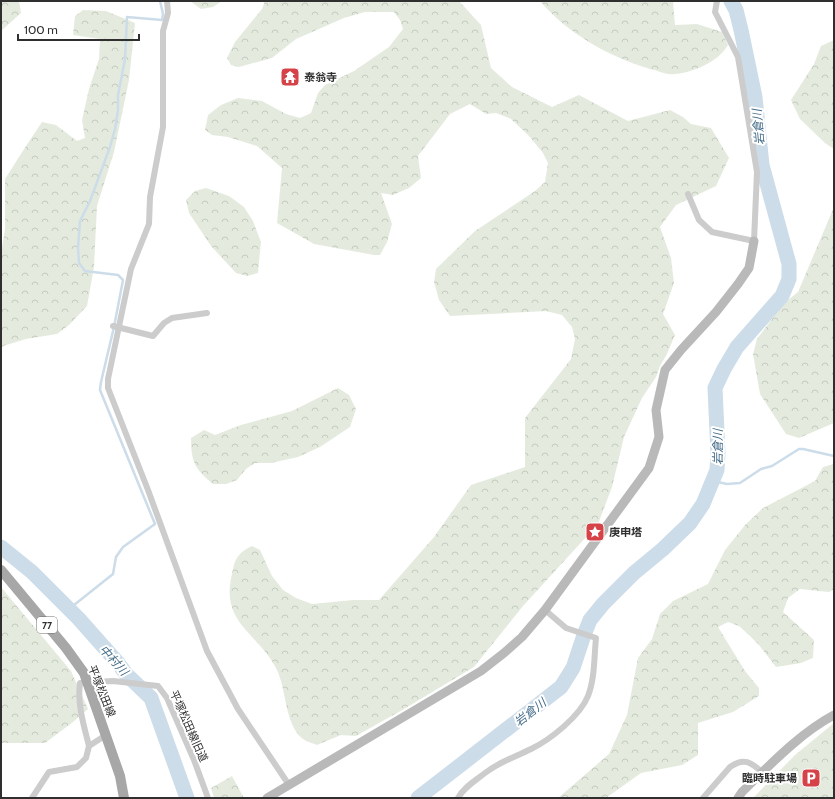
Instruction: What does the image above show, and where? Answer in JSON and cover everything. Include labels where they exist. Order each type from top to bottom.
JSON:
[{"type":"main road","name":"平塚松田線","points":[[1,570],[66,648],[84,673],[120,776],[124,798]]},
{"type":"street","points":[[167,1],[168,13],[163,31],[163,127],[150,197],[149,224],[131,269],[116,327],[108,388],[148,490],[207,651],[238,708],[289,785]]},
{"type":"street","points":[[267,798],[481,670],[504,654],[522,638],[546,610],[649,468],[658,437],[656,410],[665,370],[716,312],[738,284],[749,268],[754,242],[756,217],[756,172],[738,57],[715,12],[717,1]]},
{"type":"street","points":[[688,194],[699,220],[712,232],[754,242]]},
{"type":"street","points":[[116,327],[152,336],[164,323],[172,318],[208,313]]},
{"type":"street","points":[[458,798],[462,791],[494,767],[532,749],[567,724],[579,711],[588,696],[592,678],[596,638],[566,628],[546,610]]},
{"type":"street","name":"平塚松田線旧道","points":[[87,683],[118,681],[158,686],[167,698],[194,760],[208,798]]},
{"type":"street","points":[[32,798],[49,772],[77,767],[86,758],[88,746],[78,692],[80,683],[87,683]]},
{"type":"street","points":[[738,798],[742,792],[798,740],[834,715]]},
{"type":"street","points":[[88,746],[106,735]]},
{"type":"street","points":[[703,798],[730,767],[736,763],[743,761],[749,762],[763,772]]},
{"type":"green space","points":[[1,1],[19,1],[21,13],[1,31]]},
{"type":"green space","points":[[190,1],[222,1],[213,7],[201,9]]},
{"type":"green space","points":[[265,1],[459,1],[481,25],[491,68],[512,87],[552,107],[579,95],[628,121],[670,110],[683,117],[691,124],[711,128],[729,158],[716,186],[676,205],[660,227],[671,258],[674,283],[663,314],[675,335],[656,377],[642,398],[624,437],[612,487],[598,524],[523,606],[474,667],[356,736],[341,735],[317,745],[303,739],[297,733],[292,725],[280,676],[276,668],[268,656],[242,626],[236,616],[231,604],[230,591],[233,568],[236,560],[243,551],[252,546],[260,550],[272,576],[283,590],[296,598],[312,604],[353,600],[379,600],[434,537],[471,485],[525,467],[525,418],[571,359],[575,339],[572,327],[562,315],[546,311],[450,316],[439,300],[434,282],[436,269],[475,231],[535,191],[545,182],[548,163],[543,153],[529,136],[511,119],[496,113],[486,114],[470,104],[450,114],[418,156],[421,178],[409,188],[393,195],[381,193],[392,224],[387,242],[380,255],[314,244],[277,223],[282,168],[257,146],[228,137],[212,135],[205,130],[208,115],[221,105],[238,98],[262,101],[286,114],[300,118],[311,113],[318,93],[325,85],[354,71],[389,47],[403,29],[400,20],[394,12],[365,12],[344,18],[296,39],[272,58],[239,67],[231,65],[227,58],[235,42],[262,9]]},
{"type":"green space","points":[[540,1],[673,1],[675,25],[697,24],[722,32],[728,45],[723,52],[703,66],[681,73],[666,74],[635,64],[604,51],[563,23]]},
{"type":"green space","points":[[83,10],[106,11],[135,23],[129,80],[114,152],[97,206],[94,267],[87,306],[69,325],[57,334],[26,339],[3,346],[1,349],[1,254],[5,229],[5,179],[42,122],[56,125],[77,141],[85,138],[82,120],[89,89],[99,59],[100,39],[73,35],[75,16]]},
{"type":"green space","points":[[834,40],[834,149],[825,143],[800,119],[791,100],[814,64],[821,46]]},
{"type":"green space","points":[[206,188],[229,196],[244,207],[253,221],[261,242],[258,273],[247,276],[236,273],[211,246],[189,213],[186,200],[195,191]]},
{"type":"green space","points":[[834,207],[834,423],[799,438],[786,434],[760,394],[753,354],[757,339],[783,304],[798,292]]},
{"type":"green space","points":[[338,388],[349,395],[356,409],[350,427],[320,447],[298,457],[271,463],[255,463],[246,469],[237,480],[226,484],[213,484],[202,474],[195,464],[192,453],[191,438],[204,430],[215,435],[241,425],[292,411]]},
{"type":"green space","points":[[834,464],[834,589],[829,592],[800,589],[788,598],[783,612],[814,640],[813,658],[801,663],[776,667],[759,645],[739,626],[728,622],[718,627],[745,671],[759,688],[759,696],[733,712],[698,723],[698,755],[682,765],[641,773],[606,798],[558,798],[609,754],[627,715],[638,658],[652,639],[660,614],[673,601],[708,584],[725,550],[746,524],[763,508],[815,481],[823,467]]},
{"type":"green space","points":[[1,587],[71,671],[88,709],[45,743],[1,743]]},
{"type":"green space","name":"臨時駐車場","points":[[834,723],[834,798],[753,798],[795,755]]},
{"type":"green space","points":[[232,776],[244,798],[214,798],[211,788]]},
{"type":"waterway","points":[[69,609],[113,574],[116,557],[123,547],[155,524],[100,390],[123,280],[118,275],[85,271],[79,263],[78,248],[80,221],[90,201],[115,129],[118,110],[118,95],[125,59],[127,17],[162,20],[163,14],[160,1]]},
{"type":"waterway","name":"岩倉川","points":[[418,798],[561,687],[573,668],[590,620],[603,604],[634,573],[663,549],[690,523],[703,504],[717,470],[718,454],[715,388],[737,347],[782,296],[789,279],[789,264],[762,165],[755,97],[741,30],[736,10],[731,1]]},
{"type":"waterway","points":[[713,481],[727,484],[740,483],[761,469],[772,466],[799,449],[834,456]]},
{"type":"waterway","name":"中村川","points":[[1,547],[32,572],[79,619],[126,674],[151,698],[187,798]]},
{"type":"place","name":"泰翁寺","points":[[290,77]]},
{"type":"place","name":"庚申塔","points":[[595,532]]},
{"type":"place","name":"臨時駐車場","points":[[811,778]]}]
